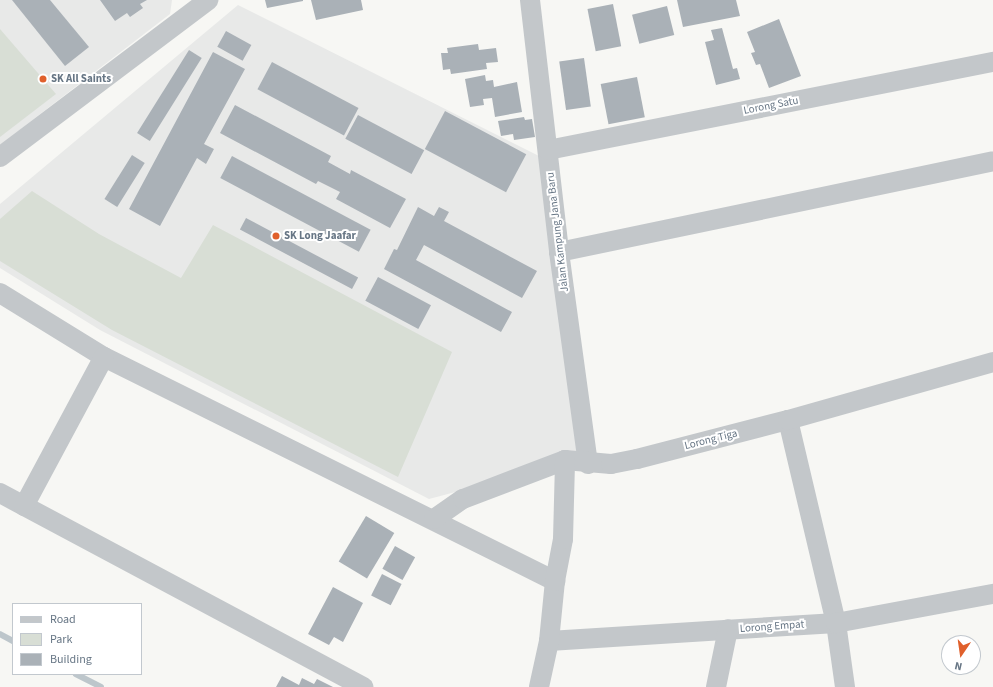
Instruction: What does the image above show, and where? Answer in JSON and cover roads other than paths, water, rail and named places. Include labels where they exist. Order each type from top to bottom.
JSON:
[{"type":"street","points":[[0,156],[208,0]]},
{"type":"street","name":"Jalan Kampung Jana Baru","points":[[530,0],[559,252],[588,464]]},
{"type":"street","name":"Lorong Satu","points":[[548,150],[993,62]]},
{"type":"street","points":[[559,252],[993,160]]},
{"type":"street","points":[[0,293],[104,357],[434,519],[555,581]]},
{"type":"street","points":[[24,506],[104,357]]},
{"type":"street","name":"Lorong Tiga","points":[[565,460],[588,464],[611,464],[637,459],[788,420],[993,362]]},
{"type":"street","points":[[788,420],[836,623],[844,687]]},
{"type":"street","points":[[434,519],[463,499],[565,460],[563,539],[555,581],[549,641],[539,687]]},
{"type":"street","points":[[0,493],[363,687]]},
{"type":"street","name":"Lorong Empat","points":[[549,641],[836,623],[993,594]]},
{"type":"street","points":[[716,687],[728,629]]},
{"type":"waterway","points":[[0,634],[12,640]]},
{"type":"waterway","points":[[78,675],[101,687]]},
{"type":"place","name":"SK All Saints","points":[[43,79]]},
{"type":"place","name":"SK Long Jaafar","points":[[276,236]]}]
